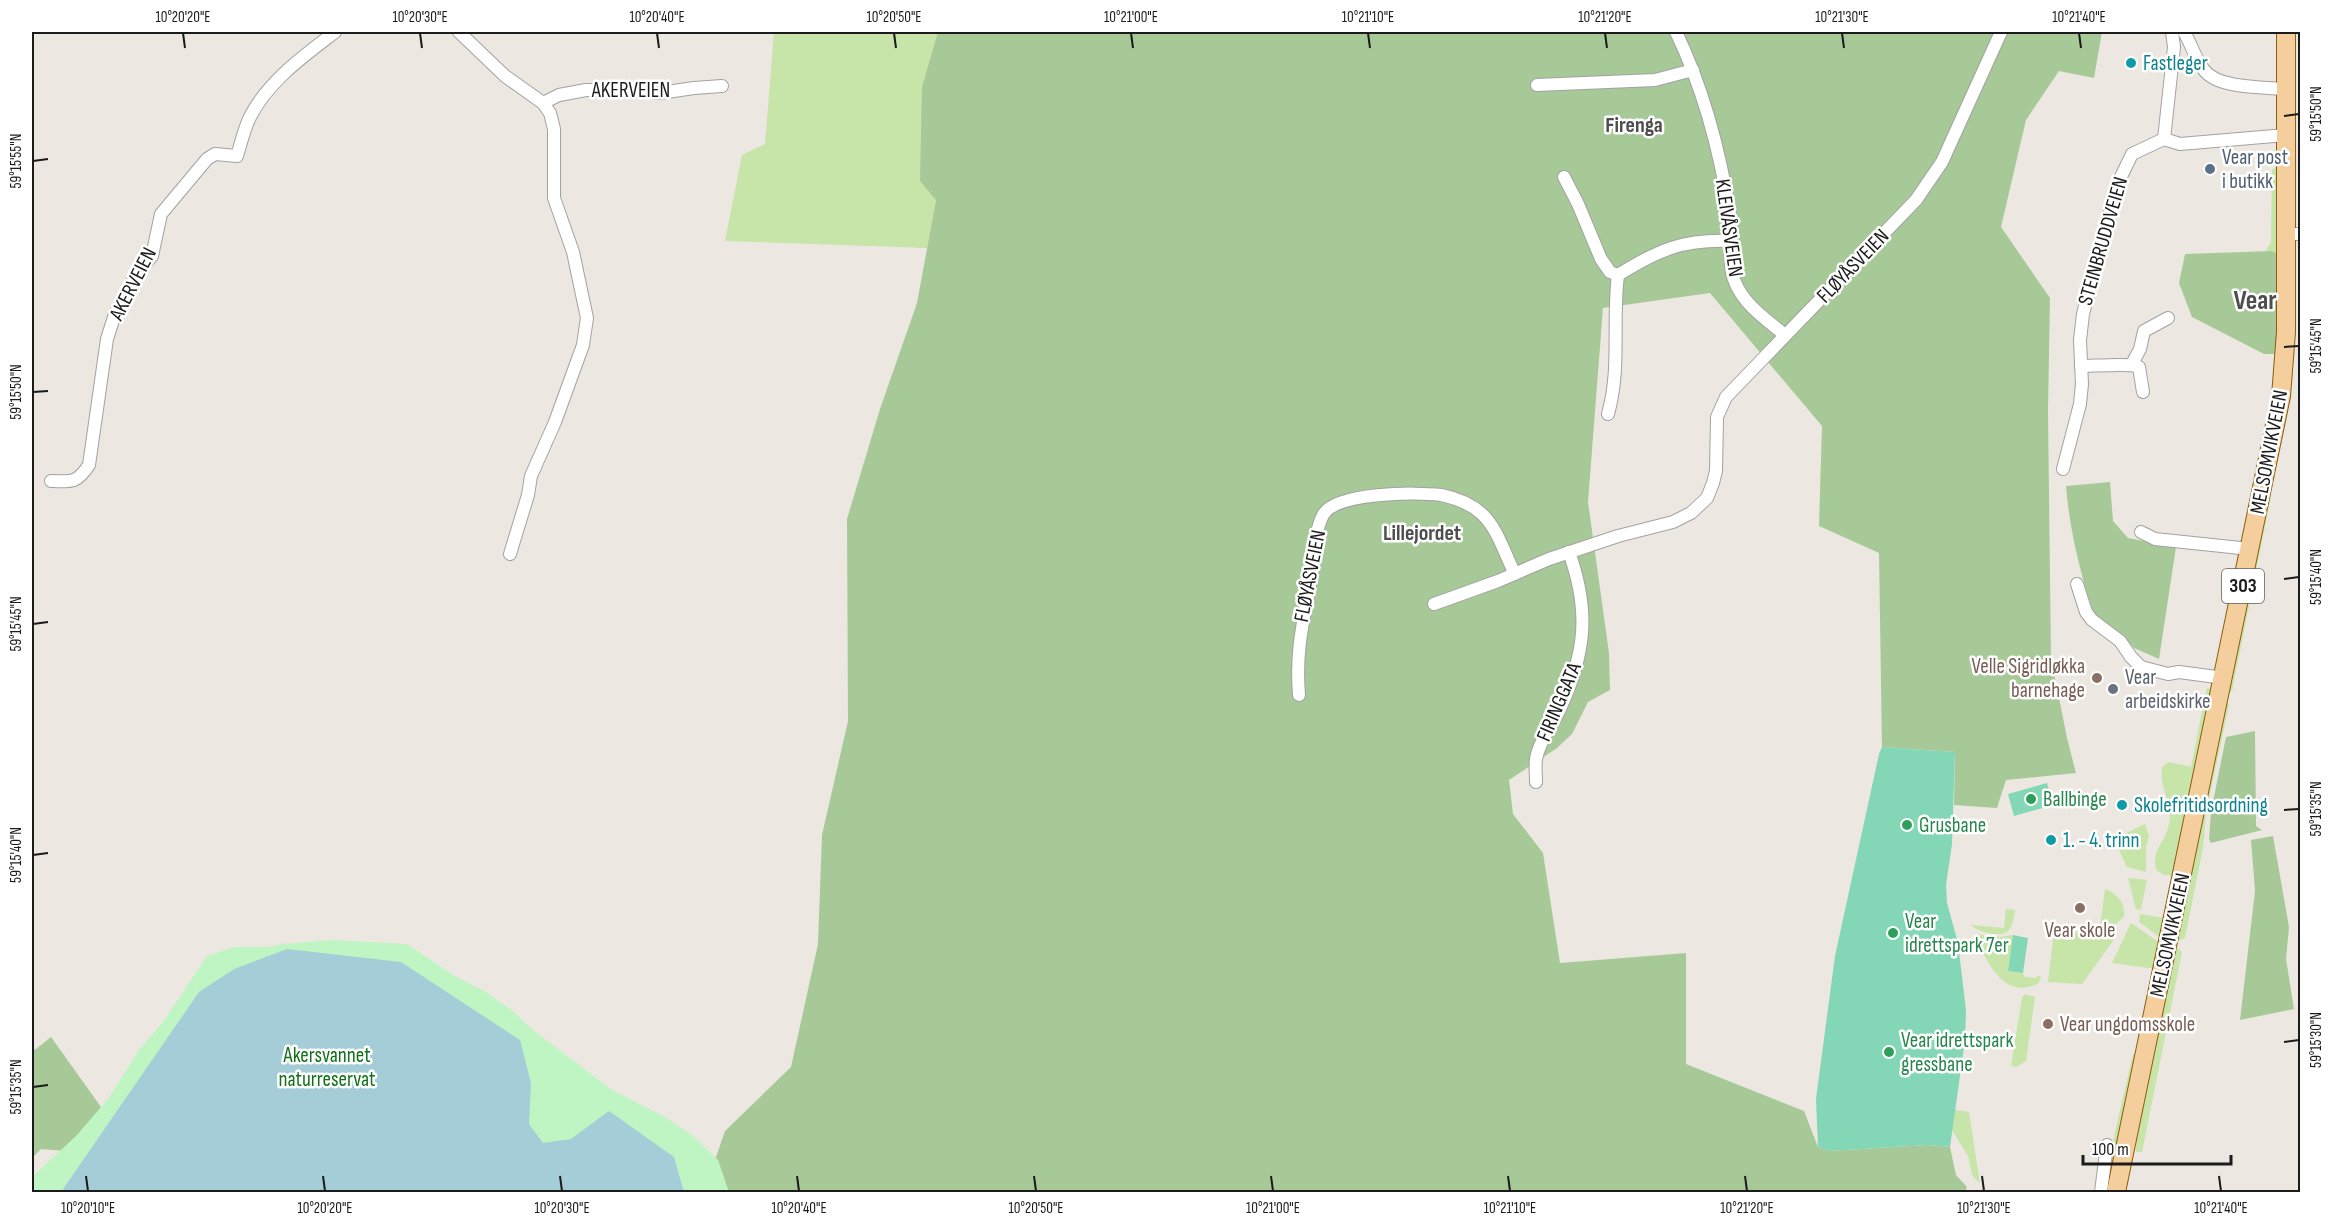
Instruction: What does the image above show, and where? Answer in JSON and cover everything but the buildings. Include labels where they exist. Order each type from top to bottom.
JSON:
[{"type":"main road","name":"MELSOMVIKVEIEN","points":[[2116,1192],[2274,440],[2282,385],[2294,234],[2286,135],[2286,32]]},
{"type":"street","name":"AKERVEIEN","points":[[51,481],[75,481],[89,465],[107,339],[115,314],[125,294],[136,275],[152,256],[161,214],[207,159],[215,154],[237,156],[251,114],[264,96],[281,76],[335,32]]},
{"type":"street","points":[[459,32],[505,76],[543,103],[550,113],[554,129],[554,198],[573,252],[587,318],[583,345],[555,422],[531,476],[528,495],[510,554]]},
{"type":"street","name":"KLEIVÅSVEIEN","points":[[1676,32],[1709,114],[1730,213],[1732,272],[1739,292],[1754,309],[1785,335]]},
{"type":"street","name":"FLØYÅSVEIEN","points":[[1569,552],[1618,536],[1656,528],[1684,518],[1698,508],[1710,492],[1716,471],[1716,433],[1721,406],[1737,383],[1899,218],[1929,182],[1956,132],[2001,32]]},
{"type":"street","points":[[2172,32],[2174,47],[2164,138],[2180,144],[2286,135]]},
{"type":"street","points":[[2184,32],[2204,70],[2212,77],[2235,85],[2286,89]]},
{"type":"street","points":[[1537,85],[1655,80],[1693,70]]},
{"type":"street","name":"AKERVEIEN","points":[[543,103],[559,95],[586,90],[660,93],[722,86]]},
{"type":"street","name":"STEINBRUDDVEIEN","points":[[2063,469],[2080,404],[2080,340],[2083,314],[2117,185],[2132,154],[2164,138]]},
{"type":"street","points":[[1564,177],[1601,259],[1610,272],[1618,275],[1664,250],[1683,243],[1709,240],[1731,241]]},
{"type":"street","points":[[1608,414],[1615,380],[1615,297],[1618,275]]},
{"type":"street","points":[[2132,364],[2140,349],[2144,331],[2168,318]]},
{"type":"street","points":[[2081,366],[2110,367],[2132,364],[2139,367],[2143,392]]},
{"type":"street","name":"FLØYÅSVEIEN","points":[[1299,695],[1298,643],[1318,532],[1324,514],[1338,502],[1374,496],[1423,494],[1441,495],[1463,502],[1482,514],[1491,523],[1515,574]]},
{"type":"street","points":[[2141,532],[2155,539],[2250,549]]},
{"type":"street","points":[[1434,604],[1569,552]]},
{"type":"street","name":"FIRINGGATA","points":[[1536,782],[1536,760],[1540,745],[1569,690],[1579,653],[1583,616],[1582,597],[1569,552]]},
{"type":"street","points":[[2076,584],[2086,612],[2092,620],[2120,641],[2141,667],[2168,674],[2179,672],[2223,678]]},
{"type":"street","points":[[2101,1192],[2108,1145]]},
{"type":"green space","points":[[774,32],[939,32],[922,87],[936,200],[927,248],[725,241],[742,155],[765,144]]},
{"type":"green space","points":[[938,32],[2102,32],[2094,78],[2059,71],[2026,120],[2001,227],[2050,298],[2048,411],[2051,658],[2076,773],[2006,780],[1997,808],[1954,805],[1955,752],[1882,747],[1879,553],[1819,526],[1822,426],[1710,293],[1603,308],[1588,502],[1609,653],[1610,690],[1588,702],[1572,734],[1557,748],[1509,780],[1513,814],[1543,853],[1560,963],[1686,953],[1686,1064],[1804,1111],[1818,1147],[1829,1151],[1928,1145],[1950,1147],[1956,1175],[1967,1187],[1965,1192],[704,1192],[725,1131],[791,1067],[818,944],[822,835],[848,721],[847,519],[880,409],[917,303],[936,200],[920,181],[922,87]]},
{"type":"green space","points":[[2279,158],[2279,255],[2266,251],[2271,242],[2272,170]]},
{"type":"green space","points":[[2272,251],[2279,255],[2281,354],[2264,354],[2192,317],[2179,283],[2185,254]]},
{"type":"green space","points":[[2110,482],[2113,521],[2128,538],[2176,547],[2159,659],[2134,648],[2114,628],[2095,617],[2076,553],[2066,486]]},
{"type":"green space","points":[[2269,494],[2271,496],[2232,691],[2227,694]]},
{"type":"green space","points":[[2207,687],[2210,689],[2210,706],[2174,876],[2164,875],[2156,870],[2155,863],[2157,851],[2167,831],[2170,818],[2162,782],[2162,767],[2169,762],[2191,767]]},
{"type":"green space","points":[[2226,701],[2229,705],[2206,813],[2203,848],[2185,938],[2176,942],[2175,946],[2182,952],[2142,1152],[2136,1152],[2135,1130]]},
{"type":"green space","points":[[2255,731],[2256,826],[2262,830],[2211,843],[2209,839],[2211,812],[2226,737]]},
{"type":"green space","points":[[1882,747],[1955,752],[1952,844],[1946,885],[1947,903],[1958,943],[1966,1010],[1965,1040],[1950,1147],[1928,1145],[1829,1151],[1818,1147],[1816,1099],[1835,956]]},
{"type":"green space","name":"Ballbinge","points":[[2047,783],[2053,805],[2014,816],[2008,794]]},
{"type":"green space","points":[[2145,824],[2149,836],[2146,847],[2146,872],[2127,867],[2115,841],[2118,837]]},
{"type":"green space","points":[[2273,836],[2289,927],[2286,959],[2294,1009],[2240,1020],[2255,891],[2251,840]]},
{"type":"green space","points":[[2128,878],[2147,880],[2141,910],[2136,909]]},
{"type":"green space","points":[[2105,889],[2120,900],[2124,908],[2124,917],[2113,926],[2100,928]]},
{"type":"green space","points":[[2169,891],[2172,892],[2157,969],[2112,963],[2131,923],[2160,943],[2161,938],[2139,922],[2140,914],[2164,918]]},
{"type":"green space","points":[[2006,909],[2015,910],[2011,926],[2005,933],[1990,934],[1971,925],[2004,928]]},
{"type":"green space","points":[[2114,930],[2118,934],[2082,984],[2048,982],[2054,931],[2100,934]]},
{"type":"green space","points":[[1975,934],[2000,937],[2013,935],[2008,971],[2023,973],[2025,977],[2041,976],[2039,983],[2027,987],[2016,987],[2006,983],[1990,966]]},
{"type":"green space","points":[[2013,935],[2028,938],[2023,973],[2008,971]]},
{"type":"green space","name":"Akersvannet naturreservat","points":[[332,940],[407,944],[453,975],[484,991],[513,1011],[534,1031],[612,1090],[663,1116],[692,1135],[718,1160],[729,1192],[32,1192],[32,1177],[76,1136],[108,1099],[139,1050],[163,1022],[207,956],[234,947],[270,947]]},
{"type":"green space","points":[[2025,994],[2035,997],[2026,1061],[2016,1067],[2011,1066],[2022,998]]},
{"type":"green space","points":[[51,1037],[106,1114],[65,1151],[41,1149],[32,1158],[32,1050]]},
{"type":"green space","points":[[2133,1054],[2138,1058],[2110,1192],[2104,1192],[2115,1132]]},
{"type":"green space","points":[[1955,1110],[1969,1112],[1980,1184],[1972,1175],[1968,1156],[1952,1130]]},
{"type":"water","name":"Akersvannet naturreservat","points":[[287,949],[401,962],[520,1040],[531,1083],[529,1124],[543,1143],[571,1139],[609,1111],[674,1157],[684,1192],[61,1192],[199,992],[234,969]]},
{"type":"place","name":"Fastleger","points":[[2131,63]]},
{"type":"place","name":"Vear post i butikk","points":[[2210,169]]},
{"type":"place","name":"Velle Sigridløkka barnehage","points":[[2097,678]]},
{"type":"place","name":"Vear arbeidskirke","points":[[2113,689]]},
{"type":"place","name":"Ballbinge","points":[[2031,799]]},
{"type":"place","name":"Skolefritidsordning","points":[[2122,805]]},
{"type":"place","name":"Grusbane","points":[[1907,825]]},
{"type":"place","name":"1. - 4. trinn","points":[[2051,840]]},
{"type":"place","name":"Vear skole","points":[[2080,908]]},
{"type":"place","name":"Vear idrettspark 7er","points":[[1893,933]]},
{"type":"place","name":"Vear ungdomsskole","points":[[2048,1024]]},
{"type":"place","name":"Vear idrettspark gressbane","points":[[1889,1052]]},
{"type":"district","name":"Firenga","points":[[1634,125]]},
{"type":"district","name":"Vear","points":[[2255,301]]},
{"type":"district","name":"Lillejordet","points":[[1422,533]]}]
